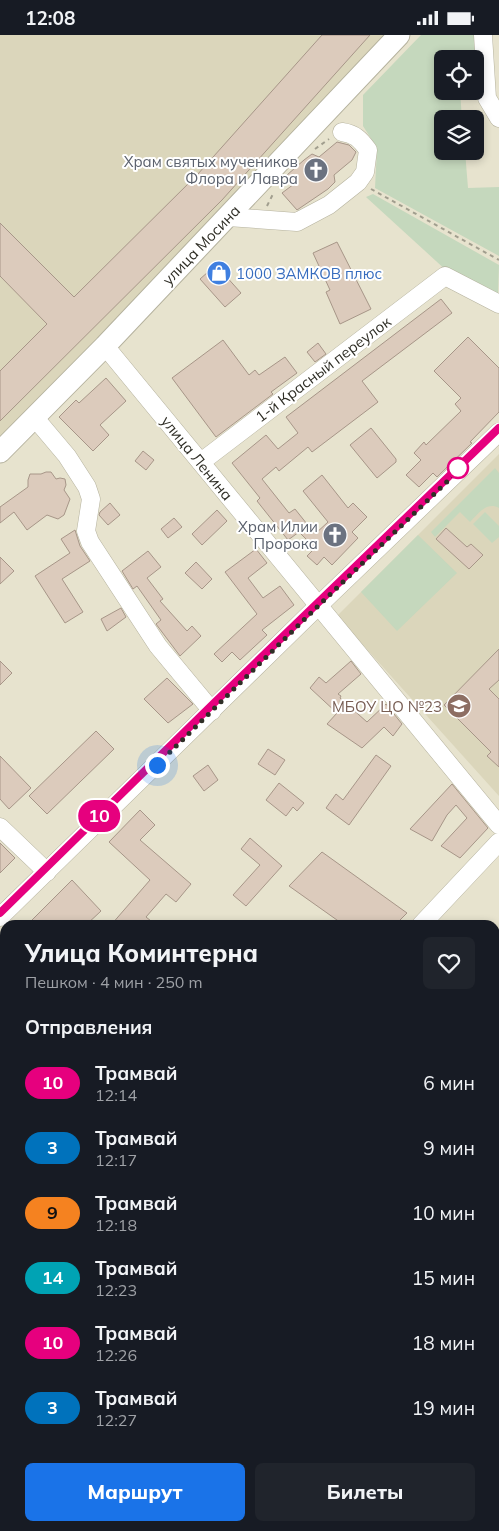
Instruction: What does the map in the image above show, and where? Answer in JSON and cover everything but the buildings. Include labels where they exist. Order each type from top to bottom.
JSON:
[{"type":"main road","name":"улица Мосина","points":[[0,452],[105,346],[399,35]]},
{"type":"street","points":[[483,35],[487,98],[499,118]]},
{"type":"street","points":[[228,217],[297,222],[329,205],[358,182],[365,171],[368,150],[358,138],[352,134],[342,132]]},
{"type":"street","name":"1-й Красный переулок","points":[[201,462],[445,277],[499,305]]},
{"type":"street","name":"улица Ленина","points":[[105,346],[499,825]]},
{"type":"street","points":[[35,418],[67,456],[87,487],[91,499],[86,531],[90,542],[158,646],[212,711]]},
{"type":"street","points":[[0,917],[499,431]]},
{"type":"street","points":[[0,827],[46,872]]},
{"type":"street","points":[[426,920],[499,842]]},
{"type":"path","points":[[309,153],[342,132]]},
{"type":"path","points":[[358,182],[499,260]]},
{"type":"path","points":[[275,191],[266,207],[279,221]]},
{"type":"shaded area","points":[[0,35],[387,35],[260,177],[0,436]]},
{"type":"shaded area","name":"МБОУ ЦО №23","points":[[499,454],[499,796],[337,616]]},
{"type":"green space","points":[[421,35],[475,35],[477,50],[434,50],[434,100],[461,100],[461,110],[434,110],[434,160],[466,160],[468,188],[499,187],[499,256],[375,188],[377,148],[363,126],[363,95]]},
{"type":"green space","points":[[373,194],[499,265],[498,296],[448,272],[366,197]]},
{"type":"green space","points":[[495,468],[499,473],[499,508],[495,506],[487,507],[470,522],[460,512],[435,537],[431,532]]},
{"type":"green space","points":[[485,512],[499,526],[499,537],[492,543],[473,524]]},
{"type":"green space","points":[[418,535],[457,573],[397,631],[361,592]]},
{"type":"tram line","points":[[0,913],[214,702],[499,428]]},
{"type":"tram line","name":"10","points":[[0,913],[499,428]]},
{"type":"place","name":"Храм святых мучеников Флора и Лавра","points":[[316,170]]},
{"type":"place","name":"1000 ЗАМКОВ плюс","points":[[219,273]]},
{"type":"place","name":"Храм Илии Пророка","points":[[335,535]]},
{"type":"place","name":"МБОУ ЦО №23","points":[[459,706]]},
{"type":"route","points":[[157,765],[457,472],[458,468]]}]
